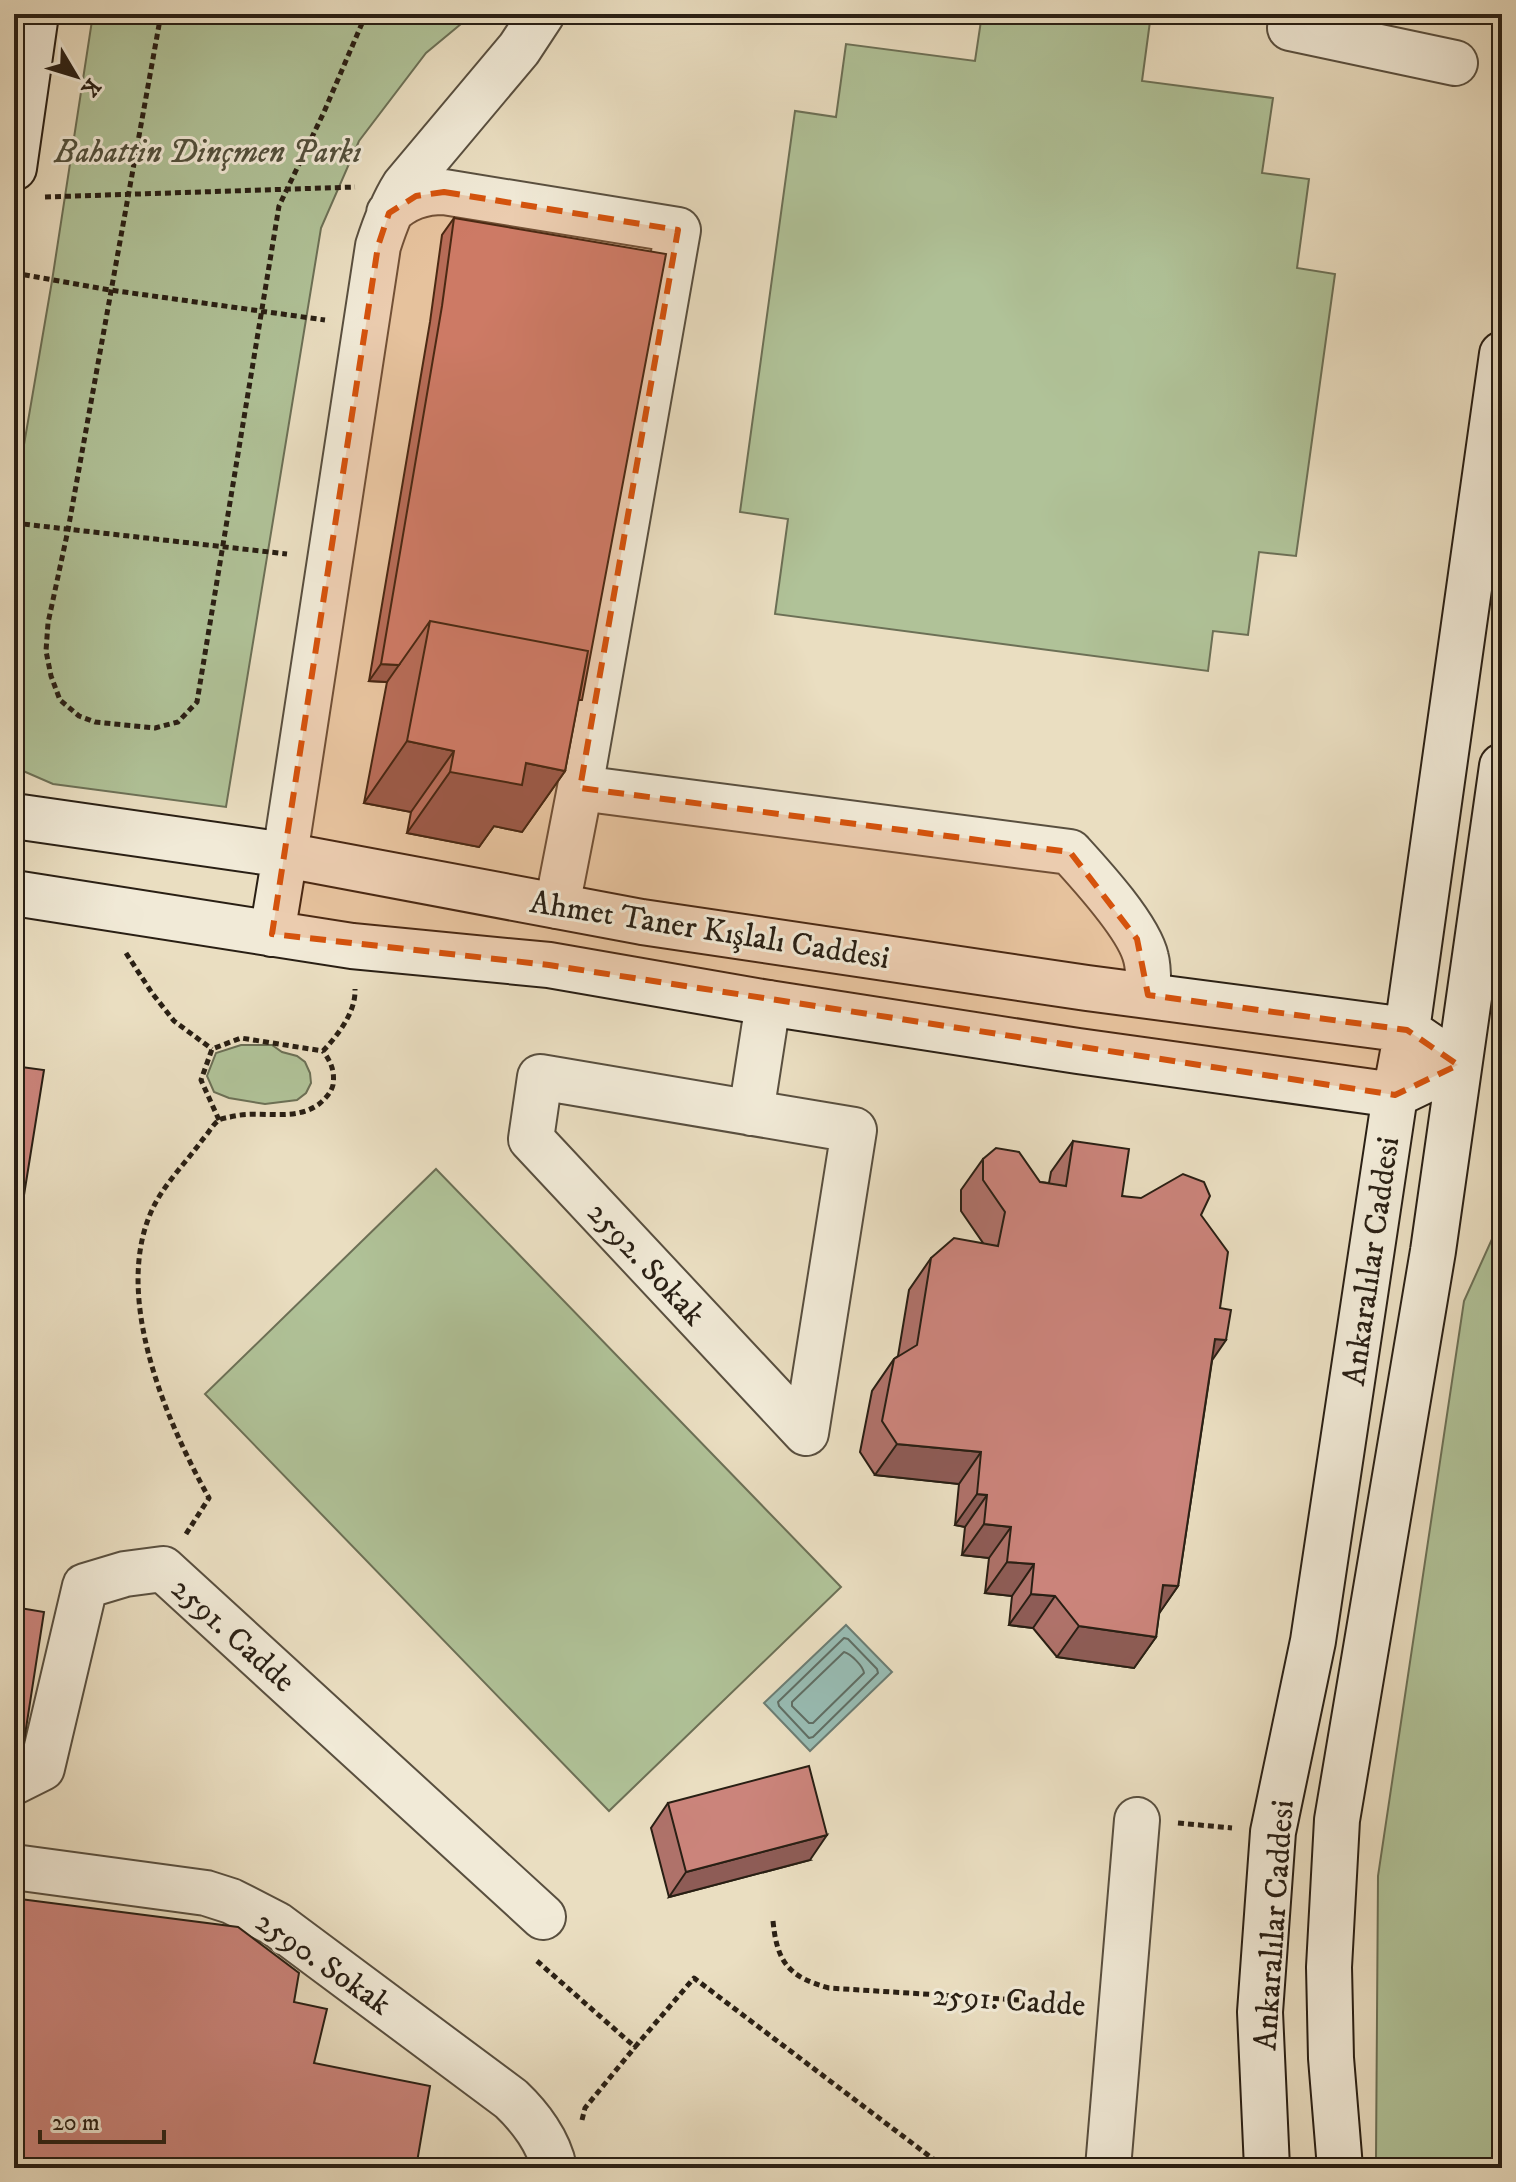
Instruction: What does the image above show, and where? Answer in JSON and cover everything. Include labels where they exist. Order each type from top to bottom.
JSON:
[{"type":"street","points":[[28,183],[36,14]]},
{"type":"street","points":[[272,934],[378,246],[397,199],[519,49],[542,14]]},
{"type":"street","points":[[1292,14],[1290,28],[1455,63]]},
{"type":"street","points":[[397,199],[402,202],[416,196],[444,192],[678,230],[549,965]]},
{"type":"street","name":"Ankaralılar Caddesi","points":[[1267,2168],[1260,2012],[1273,1832],[1313,1641],[1407,1030],[1502,354]]},
{"type":"street","name":"Ankaralılar Caddesi","points":[[1340,2168],[1331,2058],[1329,1967],[1337,1820],[1433,1251],[1502,766]]},
{"type":"street","points":[[580,788],[1070,852],[1107,894],[1146,957],[1148,995],[1140,1059]]},
{"type":"street","name":"Ahmet Taner Kışlalı Caddesi","points":[[14,816],[285,855],[658,924],[1407,1030]]},
{"type":"street","name":"Ahmet Taner Kışlalı Caddesi","points":[[14,893],[352,946],[549,965],[768,1003],[1395,1095]]},
{"type":"street","points":[[751,1113],[768,1003]]},
{"type":"street","points":[[1407,1030],[1458,1065]]},
{"type":"street","points":[[1395,1095],[1458,1065]]},
{"type":"street","name":"2592. Sokak","points":[[540,1077],[751,1113],[854,1130],[806,1433],[531,1139],[540,1077]]},
{"type":"street","points":[[14,1782],[42,1768],[60,1620],[85,1586],[125,1574],[163,1569]]},
{"type":"street","name":"2591. Cadde","points":[[163,1569],[543,1917]]},
{"type":"street","points":[[1122,2006],[1137,1820]]},
{"type":"street","name":"2590. Sokak","points":[[14,1867],[206,1893],[254,1912],[297,1938],[511,2099],[527,2116],[549,2149]]},
{"type":"street","name":"2591. Cadde","points":[[1108,2168],[1122,2006]]},
{"type":"path","points":[[161,14],[68,530],[48,623],[46,651],[60,700],[79,716],[95,722],[155,728],[178,722],[197,702],[279,206],[366,14]]},
{"type":"path","points":[[28,183],[128,194],[287,190],[397,199]]},
{"type":"path","points":[[14,273],[110,290],[366,326]]},
{"type":"path","points":[[14,523],[330,559]]},
{"type":"path","points":[[123,949],[174,1021],[212,1049]]},
{"type":"path","points":[[323,1051],[338,1036],[355,996],[355,985]]},
{"type":"path","points":[[241,1038],[323,1051],[332,1063],[332,1089],[312,1109],[296,1115],[238,1115],[219,1120],[201,1080],[212,1049],[241,1038]]},
{"type":"path","name":"2591. Cadde","points":[[163,1569],[209,1498],[162,1399],[142,1317],[137,1269],[143,1233],[161,1194],[219,1120]]},
{"type":"path","points":[[1137,1820],[1273,1832]]},
{"type":"path","points":[[543,1917],[519,1946],[635,2047]]},
{"type":"path","name":"2591. Cadde","points":[[773,1921],[775,1939],[791,1972],[808,1982],[829,1988],[1122,2006]]},
{"type":"path","points":[[549,2149],[694,1978],[945,2168]]},
{"type":"highlighted area","points":[[444,192],[678,230],[580,788],[1070,852],[1137,939],[1148,995],[1407,1030],[1458,1065],[1395,1095],[549,965],[272,934],[378,246],[389,213],[416,196]]},
{"type":"green space","name":"Bahattin Dinçmen Parkı","points":[[93,14],[473,14],[426,53],[359,141],[321,228],[226,807],[53,784],[14,767],[14,503]]},
{"type":"green space","points":[[982,14],[1151,14],[1142,81],[1273,98],[1262,173],[1309,179],[1297,268],[1335,274],[1296,556],[1259,552],[1248,635],[1213,631],[1208,671],[775,614],[788,519],[740,512],[795,111],[836,117],[846,44],[975,61]]},
{"type":"green space","points":[[241,1045],[272,1045],[297,1056],[305,1062],[310,1073],[311,1083],[306,1093],[297,1100],[265,1104],[229,1098],[214,1092],[207,1076],[216,1053]]},
{"type":"green space","points":[[436,1169],[841,1587],[609,1811],[205,1394]]},
{"type":"green space","points":[[1502,1217],[1502,2167],[1397,2168],[1376,2158],[1378,1876],[1464,1301]]},
{"type":"water","points":[[846,1625],[892,1672],[810,1751],[764,1703]]},
{"type":"building","points":[[454,218],[666,254],[582,700],[579,700],[588,651],[430,621],[399,665],[381,664]]},
{"type":"building","points":[[430,621],[588,651],[565,771],[526,763],[522,785],[450,772],[454,751],[407,741]]},
{"type":"building","points":[[14,1066],[44,1070],[20,1220],[14,1219]]},
{"type":"building","points":[[1073,1141],[1129,1149],[1122,1196],[1141,1198],[1183,1174],[1204,1182],[1210,1196],[1201,1215],[1228,1252],[1220,1308],[1231,1310],[1226,1340],[1215,1339],[1178,1586],[1163,1585],[1156,1637],[1079,1626],[1055,1596],[1031,1594],[1034,1564],[1007,1562],[1011,1527],[984,1524],[987,1495],[977,1494],[981,1452],[897,1444],[882,1421],[894,1359],[917,1345],[931,1258],[954,1238],[998,1246],[1005,1212],[983,1180],[983,1159],[996,1148],[1019,1152],[1040,1182],[1066,1186]]},
{"type":"building","points":[[14,1607],[44,1612],[23,1748],[14,1747]]},
{"type":"building","points":[[809,1766],[827,1835],[686,1872],[668,1803]]},
{"type":"building","points":[[20,1899],[238,1927],[299,1973],[294,2002],[327,2009],[314,2063],[430,2086],[416,2168],[14,2168],[14,1937]]}]
